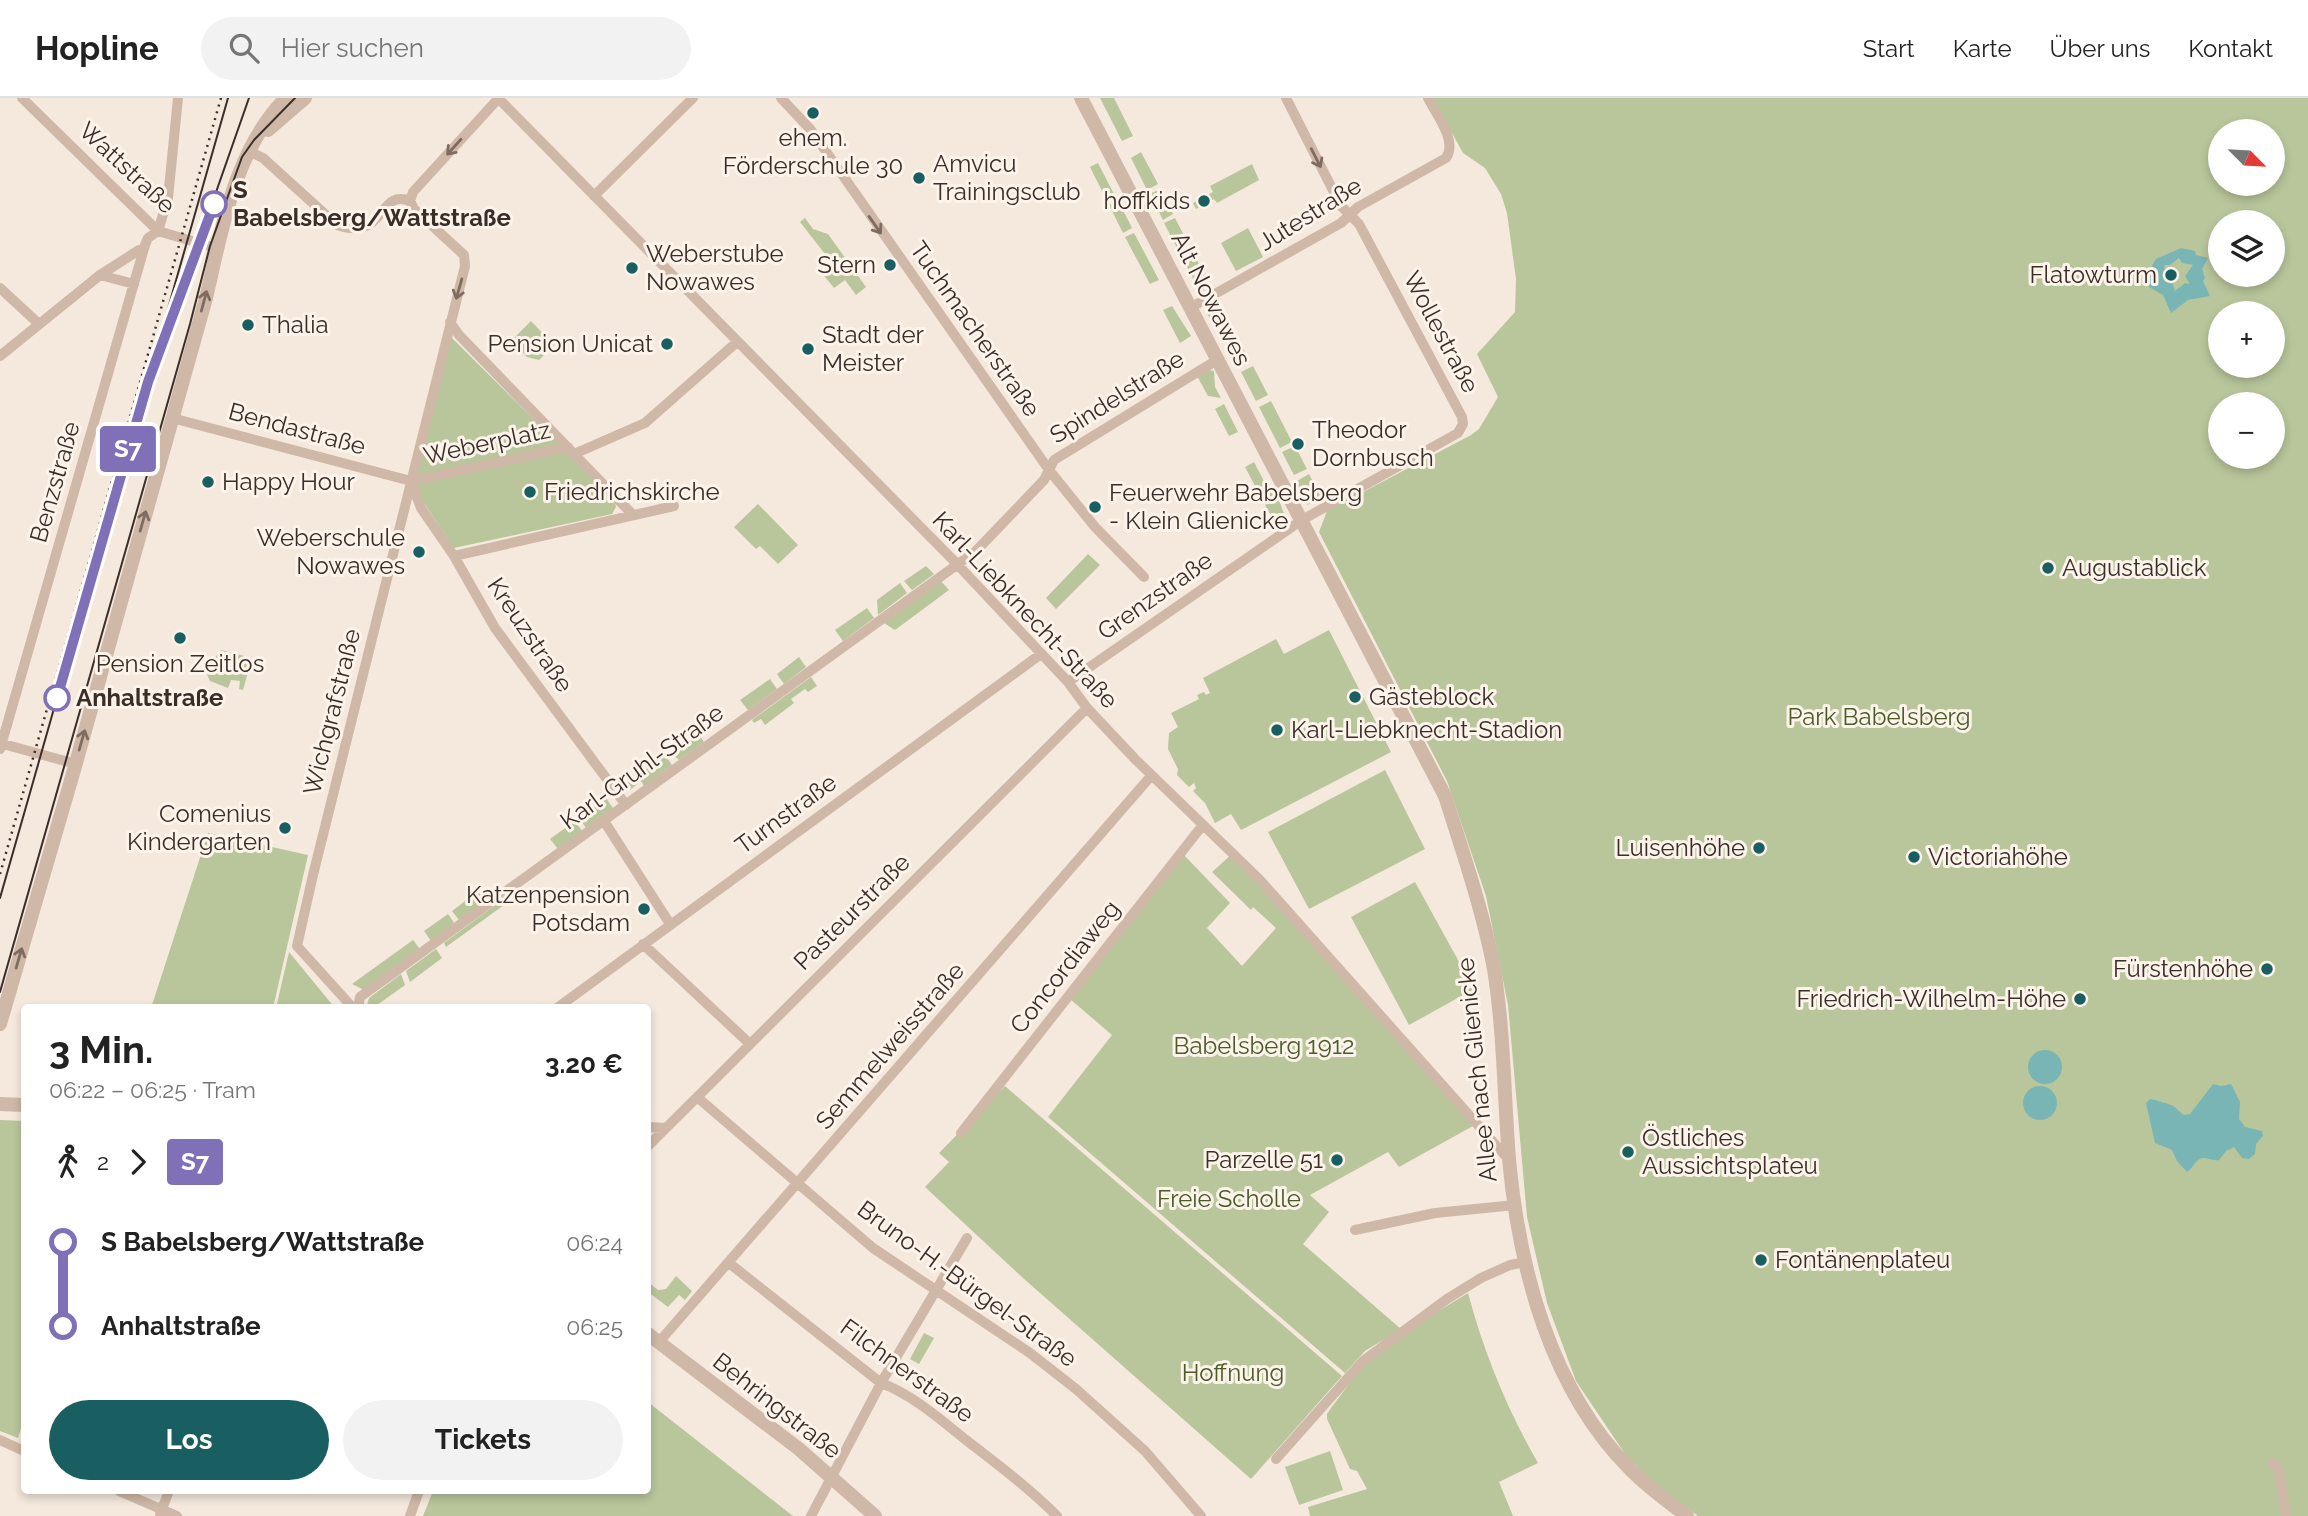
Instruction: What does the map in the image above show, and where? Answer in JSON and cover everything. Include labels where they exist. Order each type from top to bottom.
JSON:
[{"type":"street","name":"Wattstraße","points":[[22,98],[158,231],[216,248]]},
{"type":"street","name":"Benzstraße","points":[[1,745],[148,238],[158,231],[169,198],[178,98]]},
{"type":"street","points":[[0,1024],[76,764],[205,298],[216,248],[252,147],[286,98]]},
{"type":"street","points":[[252,147],[305,98]]},
{"type":"street","points":[[252,147],[337,225],[358,229],[370,226],[392,200],[402,198],[410,201],[413,192],[498,98]]},
{"type":"street","name":"Karl-Liebknecht-Straße","points":[[498,98],[957,564],[1068,682],[1087,708],[1151,776],[1259,879],[1510,1161]]},
{"type":"street","points":[[594,196],[694,98]]},
{"type":"street","name":"Tuchmacherstraße","points":[[781,98],[811,130],[1049,470],[1095,527],[1144,577]]},
{"type":"street","name":"Alt Nowawes","points":[[1081,98],[1302,520]]},
{"type":"street","name":"Wollestraße","points":[[1286,98],[1341,206],[1359,224],[1462,417],[1463,424],[1458,433],[1302,520]]},
{"type":"street","name":"Jutestraße","points":[[1190,308],[1341,223],[1359,207],[1446,158],[1450,153],[1450,141],[1428,98]]},
{"type":"street","name":"Weberplatz","points":[[410,201],[414,209],[464,255],[465,266],[411,481],[571,451]]},
{"type":"street","points":[[0,356],[100,275],[139,250]]},
{"type":"street","points":[[100,275],[134,284]]},
{"type":"street","points":[[0,288],[39,324]]},
{"type":"street","name":"Weberplatz","points":[[450,322],[459,335],[633,515]]},
{"type":"street","points":[[571,451],[645,424],[737,342]]},
{"type":"street","name":"Spindelstraße","points":[[957,564],[976,551],[1044,480],[1054,460],[1217,360]]},
{"type":"street","name":"Bendastraße","points":[[172,418],[411,481]]},
{"type":"street","name":"Kreuzstraße","points":[[411,481],[421,508],[454,556],[495,628],[626,805]]},
{"type":"street","name":"Wichgrafstraße","points":[[351,1004],[298,946],[313,875],[409,498],[411,481]]},
{"type":"street","points":[[454,556],[674,506]]},
{"type":"street","name":"Grenzstraße","points":[[1068,682],[1302,520]]},
{"type":"street","name":"Allee nach Glienicke","points":[[1302,520],[1445,796],[1469,871],[1494,969],[1515,1205],[1526,1262],[1555,1355],[1568,1384],[1581,1404],[1630,1470],[1687,1516]]},
{"type":"street","name":"Karl-Gruhl-Straße","points":[[357,1004],[360,997],[957,564]]},
{"type":"street","name":"Turnstraße","points":[[562,1004],[1041,654]]},
{"type":"street","name":"Pasteurstraße","points":[[651,1143],[1087,708]]},
{"type":"street","points":[[1,745],[76,764]]},
{"type":"street","name":"Semmelweisstraße","points":[[653,1338],[729,1263],[1151,776]]},
{"type":"street","points":[[604,821],[670,924]]},
{"type":"street","name":"Concordiaweg","points":[[961,1133],[1202,826]]},
{"type":"street","points":[[643,944],[750,1044]]},
{"type":"street","name":"Bruno-H.-Bürgel-Straße","points":[[697,1097],[873,1248],[1030,1353],[1076,1389],[1145,1451],[1201,1516]]},
{"type":"street","points":[[0,1104],[21,1105]]},
{"type":"street","points":[[651,1127],[666,1128]]},
{"type":"street","points":[[1355,1230],[1435,1213],[1515,1205]]},
{"type":"street","points":[[811,1516],[881,1382],[967,1238]]},
{"type":"street","points":[[1276,1459],[1363,1360],[1447,1299],[1481,1278],[1510,1265],[1526,1262]]},
{"type":"street","name":"Filchnerstraße","points":[[729,1263],[881,1382],[895,1388],[935,1415],[1009,1473],[1058,1516]]},
{"type":"street","name":"Behringstraße","points":[[653,1338],[799,1449],[875,1516]]},
{"type":"street","points":[[0,1440],[21,1450]]},
{"type":"street","points":[[2273,1462],[2279,1470],[2286,1516]]},
{"type":"street","points":[[125,1494],[160,1513],[177,1516]]},
{"type":"street","points":[[160,1513],[168,1494]]},
{"type":"street","points":[[410,1516],[418,1494]]},
{"type":"green space","points":[[1100,98],[1114,98],[1133,136],[1122,141]]},
{"type":"green space","name":"Park Babelsberg","points":[[1433,98],[2308,98],[2308,1516],[1698,1516],[1651,1481],[1625,1454],[1576,1381],[1547,1303],[1527,1217],[1508,1005],[1486,896],[1447,781],[1319,532],[1327,511],[1479,429],[1498,397],[1477,354],[1515,312],[1516,279],[1507,213],[1501,194],[1485,168],[1463,153]]},
{"type":"green space","points":[[1141,152],[1158,184],[1147,190],[1131,158]]},
{"type":"green space","points":[[1098,163],[1115,196],[1107,201],[1090,167]]},
{"type":"green space","points":[[1252,164],[1259,180],[1217,203],[1214,199],[1196,209],[1193,203],[1213,192],[1210,186]]},
{"type":"green space","points":[[1160,189],[1173,214],[1163,220],[1150,194]]},
{"type":"green space","points":[[1118,200],[1132,228],[1123,233],[1109,205]]},
{"type":"green space","points":[[805,218],[813,229],[828,234],[866,287],[856,295],[845,280],[834,288],[821,272],[832,263],[800,222]]},
{"type":"green space","points":[[1175,218],[1188,243],[1177,248],[1164,223]]},
{"type":"green space","points":[[1248,228],[1263,257],[1236,271],[1221,243]]},
{"type":"green space","points":[[1134,233],[1159,280],[1150,284],[1125,237]]},
{"type":"green space","points":[[1190,246],[1210,286],[1202,291],[1196,290],[1179,252]]},
{"type":"green space","points":[[1218,300],[1230,323],[1225,327],[1215,327],[1206,312],[1209,305]]},
{"type":"green space","points":[[1172,306],[1191,336],[1180,343],[1163,310]]},
{"type":"green space","points":[[531,321],[554,345],[539,360],[527,357],[509,343]]},
{"type":"green space","points":[[1236,334],[1250,362],[1239,367],[1222,335]]},
{"type":"green space","points":[[451,337],[614,499],[616,507],[612,514],[454,548],[412,485]]},
{"type":"green space","points":[[1253,366],[1268,395],[1256,401],[1241,372]]},
{"type":"green space","points":[[1208,370],[1214,371],[1215,387],[1221,398],[1208,396],[1197,376]]},
{"type":"green space","points":[[1271,401],[1292,442],[1280,448],[1259,407]]},
{"type":"green space","points":[[1224,404],[1238,432],[1229,436],[1215,409]]},
{"type":"green space","points":[[1295,446],[1307,469],[1294,475],[1282,452]]},
{"type":"green space","points":[[1254,462],[1274,495],[1263,501],[1245,467]]},
{"type":"green space","points":[[1309,474],[1321,497],[1307,505],[1300,492],[1297,493],[1297,481]]},
{"type":"green space","points":[[1278,498],[1285,516],[1277,527],[1265,505]]},
{"type":"green space","points":[[758,504],[798,545],[778,564],[760,546],[756,549],[734,527]]},
{"type":"green space","points":[[1088,554],[1100,565],[1056,609],[1046,598]]},
{"type":"green space","points":[[926,566],[934,574],[912,590],[904,581]]},
{"type":"green space","points":[[941,581],[949,590],[895,630],[884,623]]},
{"type":"green space","points":[[900,583],[907,593],[878,615],[877,600]]},
{"type":"green space","points":[[867,608],[874,618],[843,641],[835,630]]},
{"type":"green space","name":"Karl-Liebknecht-Stadion","points":[[1329,630],[1391,752],[1241,830],[1231,814],[1215,823],[1205,803],[1193,791],[1196,788],[1194,783],[1189,787],[1177,775],[1178,769],[1168,749],[1169,733],[1178,727],[1171,713],[1199,699],[1197,695],[1210,693],[1203,678],[1276,639],[1284,654]]},
{"type":"green space","points":[[221,650],[252,658],[243,690],[239,689],[240,681],[231,680],[228,688],[210,681],[205,670]]},
{"type":"green space","points":[[799,657],[806,667],[784,684],[777,674]]},
{"type":"green space","points":[[811,677],[817,686],[808,692],[805,689],[791,699],[794,703],[765,725],[761,719],[754,723],[752,720]]},
{"type":"green space","points":[[770,679],[777,689],[748,710],[740,700]]},
{"type":"green space","points":[[697,732],[704,742],[679,760],[670,752]]},
{"type":"green space","points":[[665,755],[672,765],[644,786],[641,781],[630,790],[623,786]]},
{"type":"green space","points":[[1385,770],[1425,849],[1309,909],[1268,832]]},
{"type":"green space","points":[[606,798],[613,808],[586,828],[579,818]]},
{"type":"green space","points":[[575,821],[582,831],[558,849],[550,839]]},
{"type":"green space","points":[[208,833],[308,855],[274,1004],[152,1004]]},
{"type":"green space","points":[[1183,854],[1230,903],[1207,928],[1242,966],[1276,928],[1253,907],[1251,910],[1212,872],[1232,854],[1473,1126],[1399,1167],[1388,1152],[1310,1195],[1329,1212],[1303,1244],[1401,1329],[1365,1351],[1345,1373],[1048,1117],[1112,1035],[1070,999]]},
{"type":"green space","points":[[1415,882],[1474,989],[1409,1025],[1351,917]]},
{"type":"green space","points":[[477,892],[487,900],[459,920],[452,911]]},
{"type":"green space","points":[[501,901],[504,905],[446,947],[444,943]]},
{"type":"green space","points":[[448,914],[455,924],[431,941],[424,931]]},
{"type":"green space","points":[[413,940],[420,949],[364,990],[352,984]]},
{"type":"green space","points":[[436,949],[442,958],[410,982],[406,971]]},
{"type":"green space","points":[[289,952],[332,1004],[277,1004]]},
{"type":"green space","points":[[401,974],[405,985],[379,1004],[367,1004],[369,998]]},
{"type":"green space","name":"Hoffnung","points":[[1005,1086],[1342,1376],[1251,1479],[1023,1278],[925,1187],[949,1162],[939,1153]]},
{"type":"green space","points":[[0,1120],[21,1121],[21,1428],[18,1438],[0,1431]]},
{"type":"green space","points":[[676,1276],[692,1291],[685,1300],[679,1295],[668,1307],[651,1294],[651,1284],[658,1290],[666,1289]]},
{"type":"green space","points":[[1468,1293],[1497,1380],[1538,1463],[1499,1482],[1513,1516],[1310,1516],[1308,1507],[1367,1489],[1357,1471],[1350,1469],[1327,1419],[1331,1408],[1361,1368],[1437,1312]]},
{"type":"green space","points":[[924,1333],[934,1338],[919,1364],[910,1359]]},
{"type":"green space","points":[[651,1404],[793,1516],[423,1516],[432,1494],[651,1494]]},
{"type":"green space","points":[[1330,1451],[1343,1490],[1299,1505],[1285,1467]]},
{"type":"water","points":[[2181,248],[2195,251],[2196,255],[2208,258],[2202,269],[2205,278],[2203,281],[2210,296],[2188,300],[2171,313],[2163,295],[2149,287],[2146,276],[2156,259]],"holes":[[[2179,258],[2182,263],[2193,265],[2185,276],[2190,284],[2185,283],[2175,291],[2172,282],[2165,282],[2162,276],[2164,265],[2170,265]]]},
{"type":"water","points":[[2045,1050],[2057,1055],[2062,1067],[2057,1079],[2045,1084],[2033,1079],[2028,1067],[2033,1055]]},
{"type":"water","points":[[2213,1084],[2231,1084],[2240,1102],[2239,1119],[2245,1127],[2262,1131],[2263,1136],[2256,1144],[2255,1154],[2249,1159],[2242,1158],[2234,1147],[2226,1151],[2219,1160],[2200,1159],[2187,1172],[2172,1150],[2155,1143],[2146,1103],[2150,1099],[2155,1100],[2173,1106],[2184,1115],[2190,1114]]},
{"type":"water","points":[[2040,1086],[2052,1091],[2057,1103],[2052,1115],[2040,1120],[2028,1115],[2023,1103],[2028,1091]]},
{"type":"tram line","points":[[0,898],[228,98]]},
{"type":"tram line","points":[[187,275],[249,98]]},
{"type":"tram line","points":[[0,992],[210,246],[242,157],[254,140],[295,98]]},
{"type":"tram line","name":"S7","points":[[57,698],[148,382],[214,204]]},
{"type":"railway","points":[[0,874],[221,98]]},
{"type":"place","name":"ehem. Förderschule 30","points":[[813,113]]},
{"type":"place","name":"Amvicu Trainingsclub","points":[[919,178]]},
{"type":"place","name":"hoffkids","points":[[1204,201]]},
{"type":"place","name":"S Babelsberg/Wattstraße","points":[[214,204]]},
{"type":"place","name":"Stern","points":[[890,265]]},
{"type":"place","name":"Weberstube Nowawes","points":[[632,268]]},
{"type":"place","name":"Flatowturm","points":[[2171,275]]},
{"type":"place","name":"Thalia","points":[[248,325]]},
{"type":"place","name":"Pension Unicat","points":[[667,344]]},
{"type":"place","name":"Stadt der Meister","points":[[808,349]]},
{"type":"place","name":"Theodor Dornbusch","points":[[1298,444]]},
{"type":"place","name":"Happy Hour","points":[[208,482]]},
{"type":"place","name":"Friedrichskirche","points":[[530,492]]},
{"type":"place","name":"Feuerwehr Babelsberg - Klein Glienicke","points":[[1095,507]]},
{"type":"place","name":"Weberschule Nowawes","points":[[419,552]]},
{"type":"place","name":"Augustablick","points":[[2048,568]]},
{"type":"place","name":"Pension Zeitlos","points":[[180,638]]},
{"type":"place","name":"Gästeblock","points":[[1355,697]]},
{"type":"place","name":"Anhaltstraße","points":[[57,698]]},
{"type":"place","name":"Karl-Liebknecht-Stadion","points":[[1277,730]]},
{"type":"place","name":"Comenius Kindergarten","points":[[285,828]]},
{"type":"place","name":"Luisenhöhe","points":[[1759,848]]},
{"type":"place","name":"Victoriahöhe","points":[[1914,857]]},
{"type":"place","name":"Katzenpension Potsdam","points":[[644,909]]},
{"type":"place","name":"Fürstenhöhe","points":[[2267,969]]},
{"type":"place","name":"Friedrich-Wilhelm-Höhe","points":[[2080,999]]},
{"type":"place","name":"Östliches Aussichtsplateu","points":[[1628,1152]]},
{"type":"place","name":"Parzelle 51","points":[[1337,1160]]},
{"type":"place","name":"Fontänenplateu","points":[[1761,1260]]},
{"type":"park label","name":"Babelsberg 1912","points":[[1264,1046]]},
{"type":"park label","name":"Freie Scholle","points":[[1229,1199]]}]
